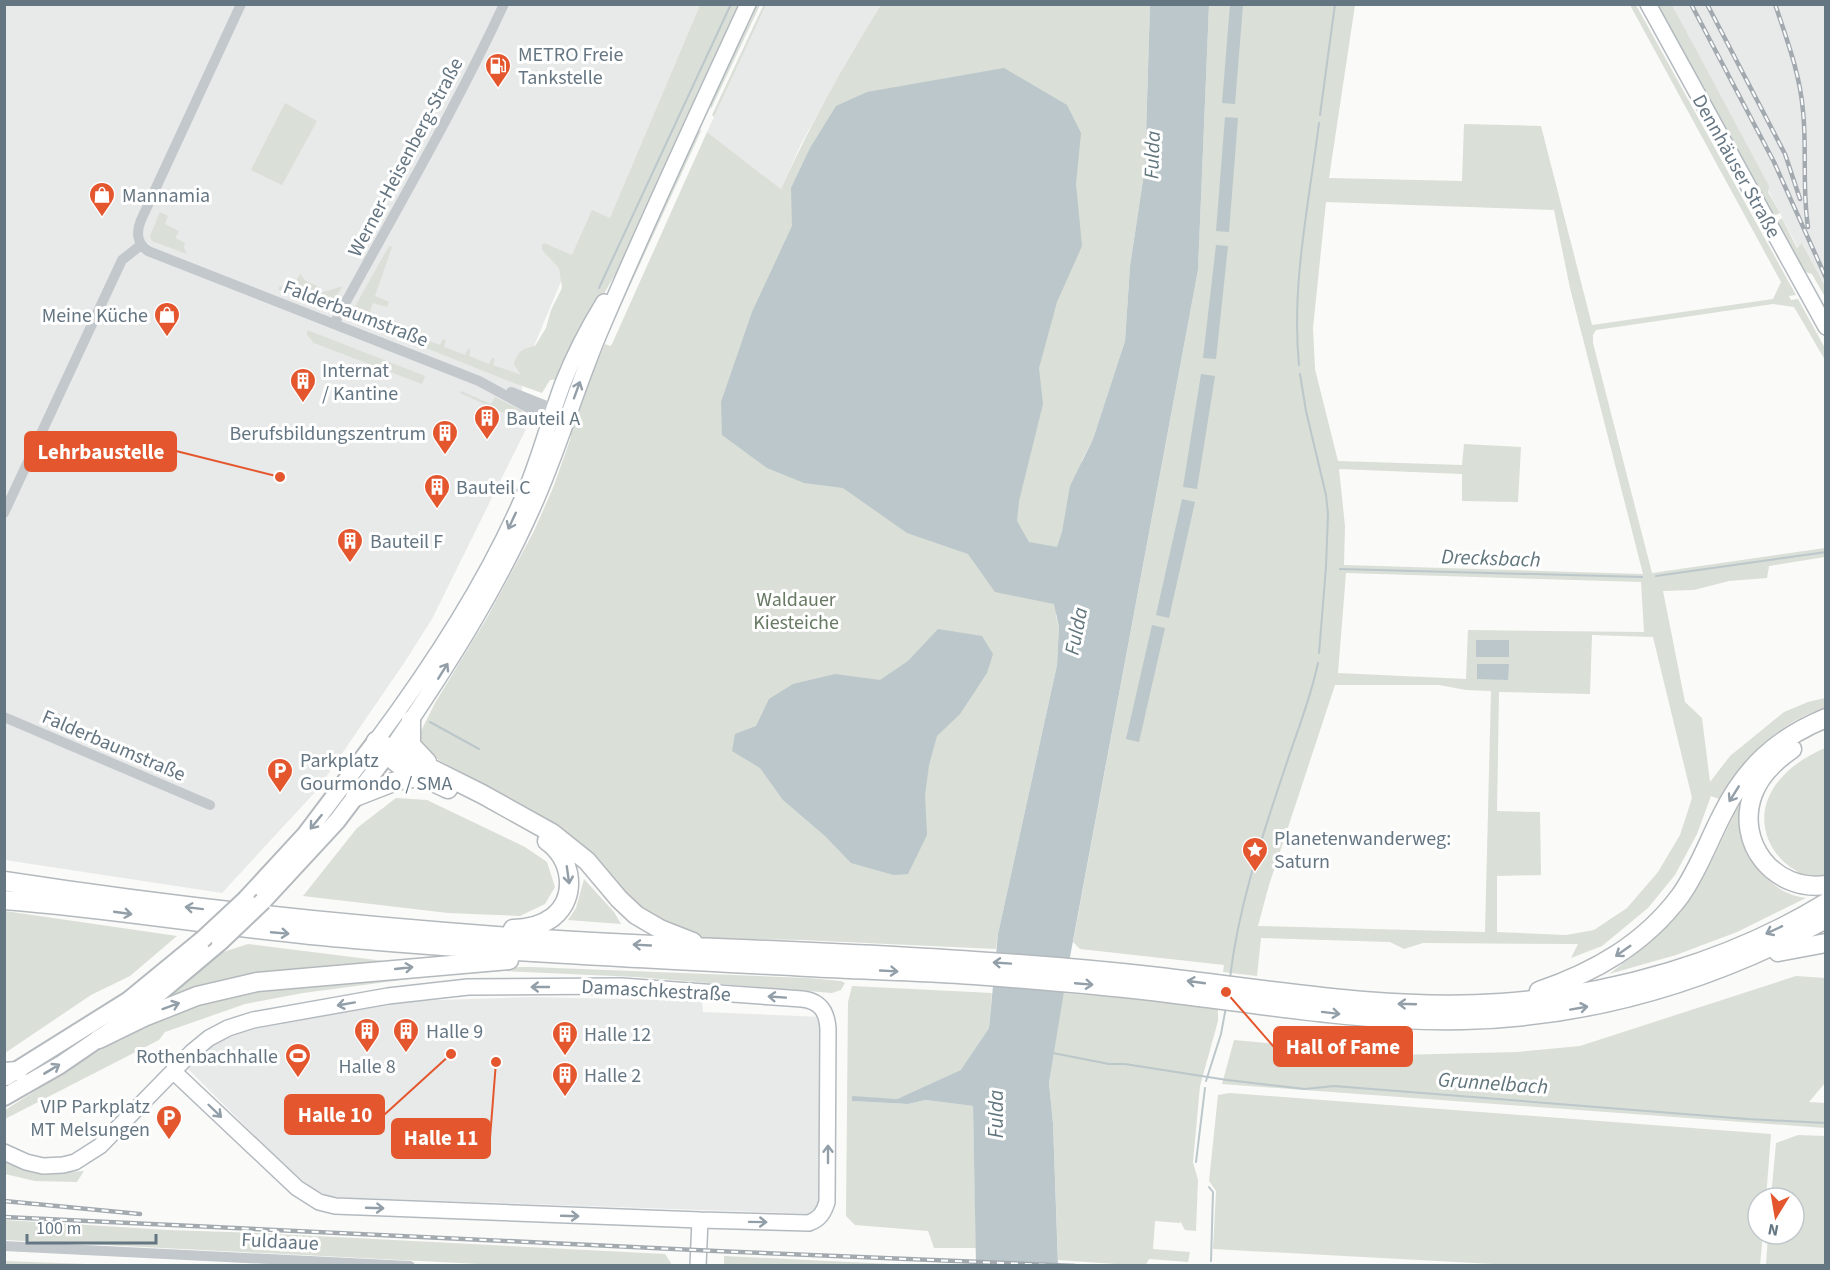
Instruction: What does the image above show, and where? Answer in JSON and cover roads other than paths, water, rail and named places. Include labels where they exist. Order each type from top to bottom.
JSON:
[{"type":"highway","points":[[1503,1003],[1558,985],[1590,971],[1624,951],[1648,931],[1684,889],[1702,859],[1731,798],[1761,758],[1799,730],[1826,718]]},
{"type":"highway","points":[[411,720],[412,747],[427,773],[469,799],[550,843],[563,858],[570,877],[568,892],[562,906],[554,916],[540,925],[522,929],[437,932]]},
{"type":"highway","points":[[1826,730],[1804,740],[1764,774],[1753,793],[1748,815],[1752,840],[1768,868],[1793,883],[1808,886],[1826,885]]},
{"type":"highway","points":[[385,748],[401,768],[427,773],[552,833],[587,861],[619,899],[647,922],[682,939],[721,949]]},
{"type":"highway","points":[[355,797],[396,781],[427,773]]},
{"type":"highway","points":[[4,881],[262,916],[437,932],[721,949],[830,961]]},
{"type":"highway","points":[[4,894],[65,905],[256,930],[575,955],[830,961],[967,960],[1086,969],[1274,999],[1341,1015],[1432,1020],[1464,1020],[1549,1013],[1623,1000],[1690,980],[1744,960],[1826,919]]},
{"type":"highway","points":[[4,900],[65,905]]},
{"type":"highway","points":[[1274,999],[1411,1005],[1503,1003],[1557,997],[1596,990],[1675,970],[1732,950],[1826,903]]},
{"type":"highway","points":[[1744,960],[1826,943]]},
{"type":"highway","points":[[99,1039],[144,1017],[197,996],[257,982],[424,966],[575,955]]},
{"type":"main road","points":[[4,1097],[132,1016],[220,942],[263,901],[337,821],[355,797],[385,748]]},
{"type":"main road","points":[[9,1074],[129,1000],[202,940],[246,899],[385,748]]},
{"type":"street","points":[[4,513],[121,263],[127,255],[141,245],[138,234],[141,220],[241,4]]},
{"type":"street","name":"Werner-Heisenberg-Straße","points":[[334,324],[485,46],[504,4]]},
{"type":"street","points":[[385,748],[411,720],[488,597],[532,509],[593,347],[633,253],[748,4]]},
{"type":"street","name":"Dennhäuser Straße","points":[[1647,4],[1826,327]]},
{"type":"street","name":"Falderbaumstraße","points":[[141,245],[148,251],[479,381],[538,412],[549,428]]},
{"type":"street","points":[[385,748],[408,697],[475,592],[521,503],[564,381],[583,340],[633,253]]},
{"type":"street","points":[[479,381],[527,397],[554,410],[558,420],[557,445]]},
{"type":"street","name":"Falderbaumstraße","points":[[4,717],[210,805]]},
{"type":"street","name":"Damaschkestraße","points":[[4,1152],[26,1162],[43,1166],[63,1166],[75,1162],[100,1146],[173,1071],[192,1052],[209,1038],[228,1028],[253,1020],[388,996],[468,987],[621,986],[802,999],[817,1003],[826,1014],[828,1029],[828,1191],[824,1212],[809,1222],[700,1220],[347,1206],[319,1202],[297,1188],[274,1168],[173,1071]]},
{"type":"street","points":[[4,1142],[26,1162]]},
{"type":"street","points":[[698,1266],[700,1220]]},
{"type":"street","name":"Fuldaaue","points":[[4,1246],[410,1266]]},
{"type":"water","name":"Fulda","points":[[1150,5],[1209,5],[1198,270],[1067,973],[1049,1083],[1053,1123],[1058,1265],[976,1265],[973,1106],[926,1100],[908,1104],[852,1101],[852,1096],[897,1099],[961,1070],[989,1028],[998,934],[1057,665],[1059,627],[1054,604],[995,592],[968,554],[907,533],[843,488],[804,483],[767,468],[722,435],[721,402],[752,312],[792,226],[791,188],[810,148],[836,106],[867,92],[1004,68],[1067,105],[1081,133],[1076,184],[1082,246],[1057,302],[1039,368],[1043,404],[1019,501],[1017,521],[1029,542],[1057,547],[1070,486],[1093,439],[1125,341],[1130,266],[1145,167]]},
{"type":"water","points":[[1230,5],[1243,5],[1235,104],[1222,103]]},
{"type":"water","points":[[1225,117],[1238,118],[1229,232],[1216,231]]},
{"type":"water","points":[[1216,245],[1228,246],[1216,359],[1203,358]]},
{"type":"water","points":[[1201,374],[1215,376],[1197,489],[1183,487]]},
{"type":"water","points":[[1182,499],[1195,502],[1169,618],[1156,615]]},
{"type":"water","points":[[1152,625],[1165,628],[1139,742],[1126,739]]},
{"type":"water","points":[[938,629],[982,636],[993,654],[987,673],[960,714],[937,736],[929,765],[925,795],[927,835],[908,874],[894,875],[851,863],[825,836],[783,800],[760,768],[732,751],[735,734],[756,726],[769,699],[793,684],[835,674],[880,680],[908,661]]},
{"type":"water","points":[[1476,640],[1509,640],[1509,657],[1476,657]]},
{"type":"water","points":[[1477,664],[1509,664],[1508,680],[1477,679]]},
{"type":"waterway","points":[[599,288],[731,4]]},
{"type":"waterway","points":[[1320,115],[1335,4]]},
{"type":"waterway","points":[[1299,365],[1297,335],[1299,274],[1319,123]]},
{"type":"waterway","points":[[1300,374],[1328,514],[1319,653]]},
{"type":"waterway","name":"Drecksbach","points":[[1656,576],[1826,552]]},
{"type":"waterway","name":"Drecksbach","points":[[1340,569],[1642,577]]},
{"type":"waterway","points":[[1230,978],[1246,893],[1309,698],[1318,663]]},
{"type":"waterway","points":[[430,722],[479,749]]},
{"type":"waterway","points":[[1206,1081],[1221,1034],[1226,1007]]},
{"type":"waterway","name":"Grunnelbach","points":[[1053,1053],[1109,1064],[1125,1064],[1227,1080],[1305,1089],[1334,1086],[1747,1119],[1826,1123]]},
{"type":"waterway","points":[[1196,1162],[1205,1088]]},
{"type":"waterway","points":[[1209,1187],[1213,1192],[1211,1261]]},
{"type":"railway","points":[[1691,4],[1774,162],[1826,278]]},
{"type":"railway","points":[[1707,4],[1785,154],[1800,199]]},
{"type":"railway","points":[[1775,4],[1792,57],[1801,97],[1808,227]]},
{"type":"railway","points":[[4,1201],[140,1214]]},
{"type":"railway","points":[[4,1217],[1075,1266]]},
{"type":"place","name":"METRO Freie Tankstelle","points":[[498,89]]},
{"type":"place","name":"Mannamia","points":[[102,218]]},
{"type":"place","name":"Meine Küche","points":[[167,338]]},
{"type":"place","name":"Internat / Kantine","points":[[303,404]]},
{"type":"place","name":"Bauteil A","points":[[487,441]]},
{"type":"place","name":"Berufsbildungszentrum","points":[[445,456]]},
{"type":"place","name":"Lehrbaustelle","points":[[280,477]]},
{"type":"place","name":"Bauteil C","points":[[437,510]]},
{"type":"place","name":"Bauteil F","points":[[350,564]]},
{"type":"place","name":"Parkplatz Gourmondo / SMA","points":[[280,794]]},
{"type":"place","name":"Planetenwanderweg: Saturn","points":[[1255,873]]},
{"type":"place","name":"Hall of Fame","points":[[1226,992]]},
{"type":"place","name":"Halle 8","points":[[367,1054]]},
{"type":"place","name":"Halle 9","points":[[406,1054]]},
{"type":"place","name":"Halle 10","points":[[451,1054]]},
{"type":"place","name":"Halle 12","points":[[565,1057]]},
{"type":"place","name":"Halle 11","points":[[496,1062]]},
{"type":"place","name":"Rothenbachhalle","points":[[298,1079]]},
{"type":"place","name":"Halle 2","points":[[565,1098]]},
{"type":"place","name":"VIP Parkplatz MT Melsungen","points":[[169,1141]]},
{"type":"park label","name":"Waldauer Kiesteiche","points":[[796,610]]}]
